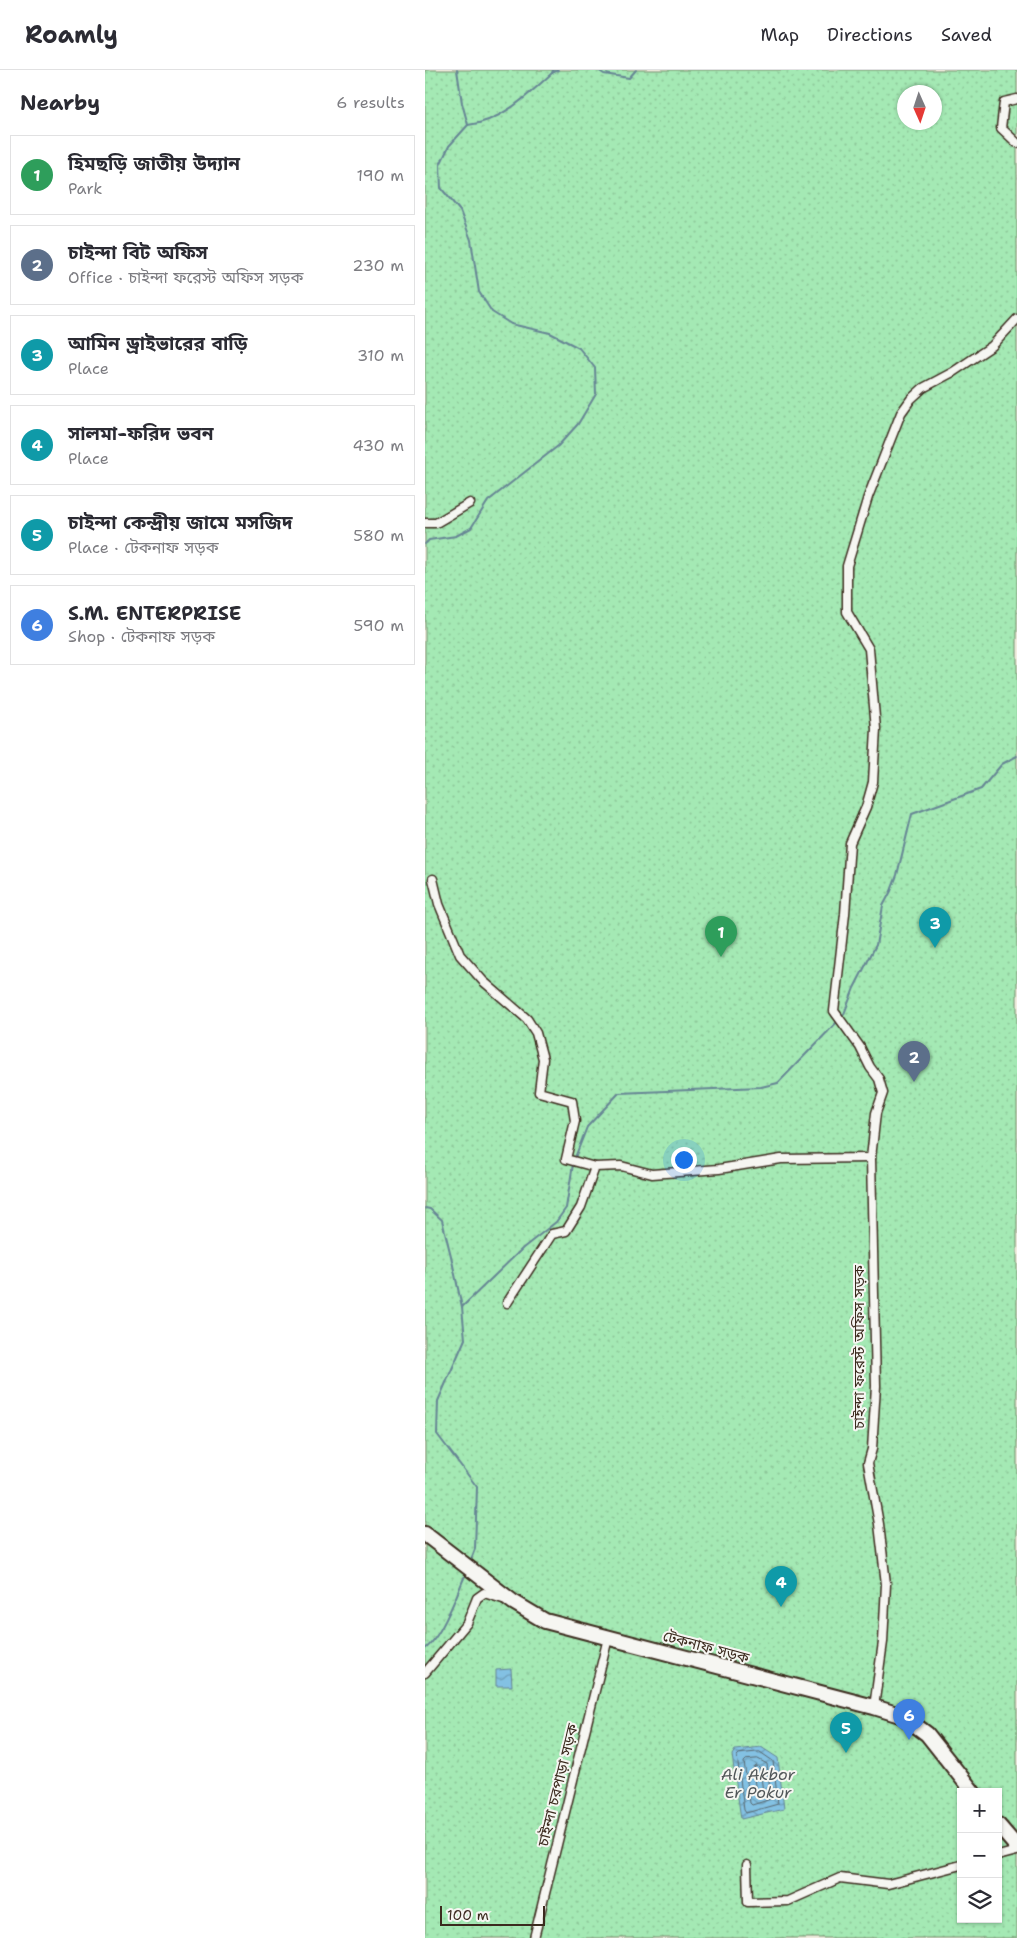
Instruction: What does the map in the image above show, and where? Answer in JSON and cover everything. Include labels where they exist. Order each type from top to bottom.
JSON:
[{"type":"highway","name":"টেকনাফ সড়ক","points":[[425,1534],[513,1602],[545,1622],[875,1707],[903,1716],[927,1734],[970,1788]]},
{"type":"highway","points":[[1002,1830],[1017,1847]]},
{"type":"street","points":[[1017,99],[1004,102],[1001,128],[1017,143]]},
{"type":"street","name":"চাইন্দা ফরেস্ট অফিস সড়ক","points":[[875,1707],[883,1642],[886,1584],[879,1524],[868,1462],[872,1449],[876,1386],[871,1158],[876,1113],[883,1093],[879,1079],[870,1067],[860,1047],[834,1011],[845,914],[850,843],[866,807],[873,782],[876,729],[869,649],[847,612],[847,566],[868,497],[901,413],[911,399],[923,388],[953,372],[992,346],[1017,319]]},
{"type":"street","points":[[425,523],[436,523],[470,503]]},
{"type":"street","points":[[433,879],[439,904],[460,955],[483,982],[527,1019],[536,1033],[543,1058],[539,1092],[572,1101],[575,1121],[566,1159],[595,1167],[621,1166],[652,1174],[719,1169],[781,1159],[871,1158]]},
{"type":"street","points":[[507,1302],[551,1234],[566,1231],[581,1207],[595,1167]]},
{"type":"street","points":[[425,1672],[467,1622],[477,1598],[484,1593],[513,1602]]},
{"type":"street","name":"চাইন্দা চরপাড়া সড়ক","points":[[534,1938],[608,1638]]},
{"type":"street","points":[[1002,1855],[1017,1851]]},
{"type":"street","points":[[747,1864],[748,1902],[788,1901],[840,1878],[888,1884],[957,1866]]},
{"type":"green space","points":[[425,70],[1017,70],[1017,1938],[425,1938]]},
{"type":"water","points":[[511,1669],[512,1686],[496,1686],[496,1670]]},
{"type":"water","name":"Ali Akbor Er Pokur","points":[[761,1747],[778,1758],[784,1809],[741,1819],[732,1755],[735,1750]]},
{"type":"waterway","points":[[425,544],[429,540],[456,536],[471,528],[488,501],[558,446],[578,424],[596,394],[595,368],[579,348],[550,333],[511,324],[492,312],[479,292],[471,240],[460,211],[441,188],[440,165],[449,146],[468,125],[462,103],[457,70]]},
{"type":"waterway","points":[[468,125],[492,119],[503,113],[533,90],[553,70]]},
{"type":"waterway","points":[[552,73],[558,70]]},
{"type":"waterway","points":[[598,70],[604,74],[629,78],[636,70]]},
{"type":"waterway","points":[[841,1017],[876,945],[883,906],[897,875],[912,814],[981,789],[1002,764],[1017,756]]},
{"type":"waterway","points":[[574,1160],[587,1127],[619,1093],[761,1087],[778,1083],[838,1021]]},
{"type":"waterway","points":[[462,1307],[523,1248],[556,1222],[566,1208],[573,1164]]},
{"type":"waterway","points":[[425,1208],[430,1209],[442,1220],[462,1307],[465,1339],[438,1401],[437,1434],[477,1487],[475,1549],[470,1562]]},
{"type":"waterway","points":[[425,1649],[443,1625],[466,1573]]},
{"type":"place","name":"আমিন ড্রাইভারের বাড়ি","points":[[935,948]]},
{"type":"place","name":"হিমছড়ি জাতীয় উদ্যান","points":[[721,957]]},
{"type":"place","name":"চাইন্দা বিট অফিস","points":[[914,1082]]},
{"type":"place","name":"সালমা-ফরিদ ভবন","points":[[781,1607]]},
{"type":"place","name":"S.M. ENTERPRISE","points":[[909,1740]]},
{"type":"place","name":"চাইন্দা কেন্দ্রীয় জামে মসজিদ","points":[[846,1753]]}]
